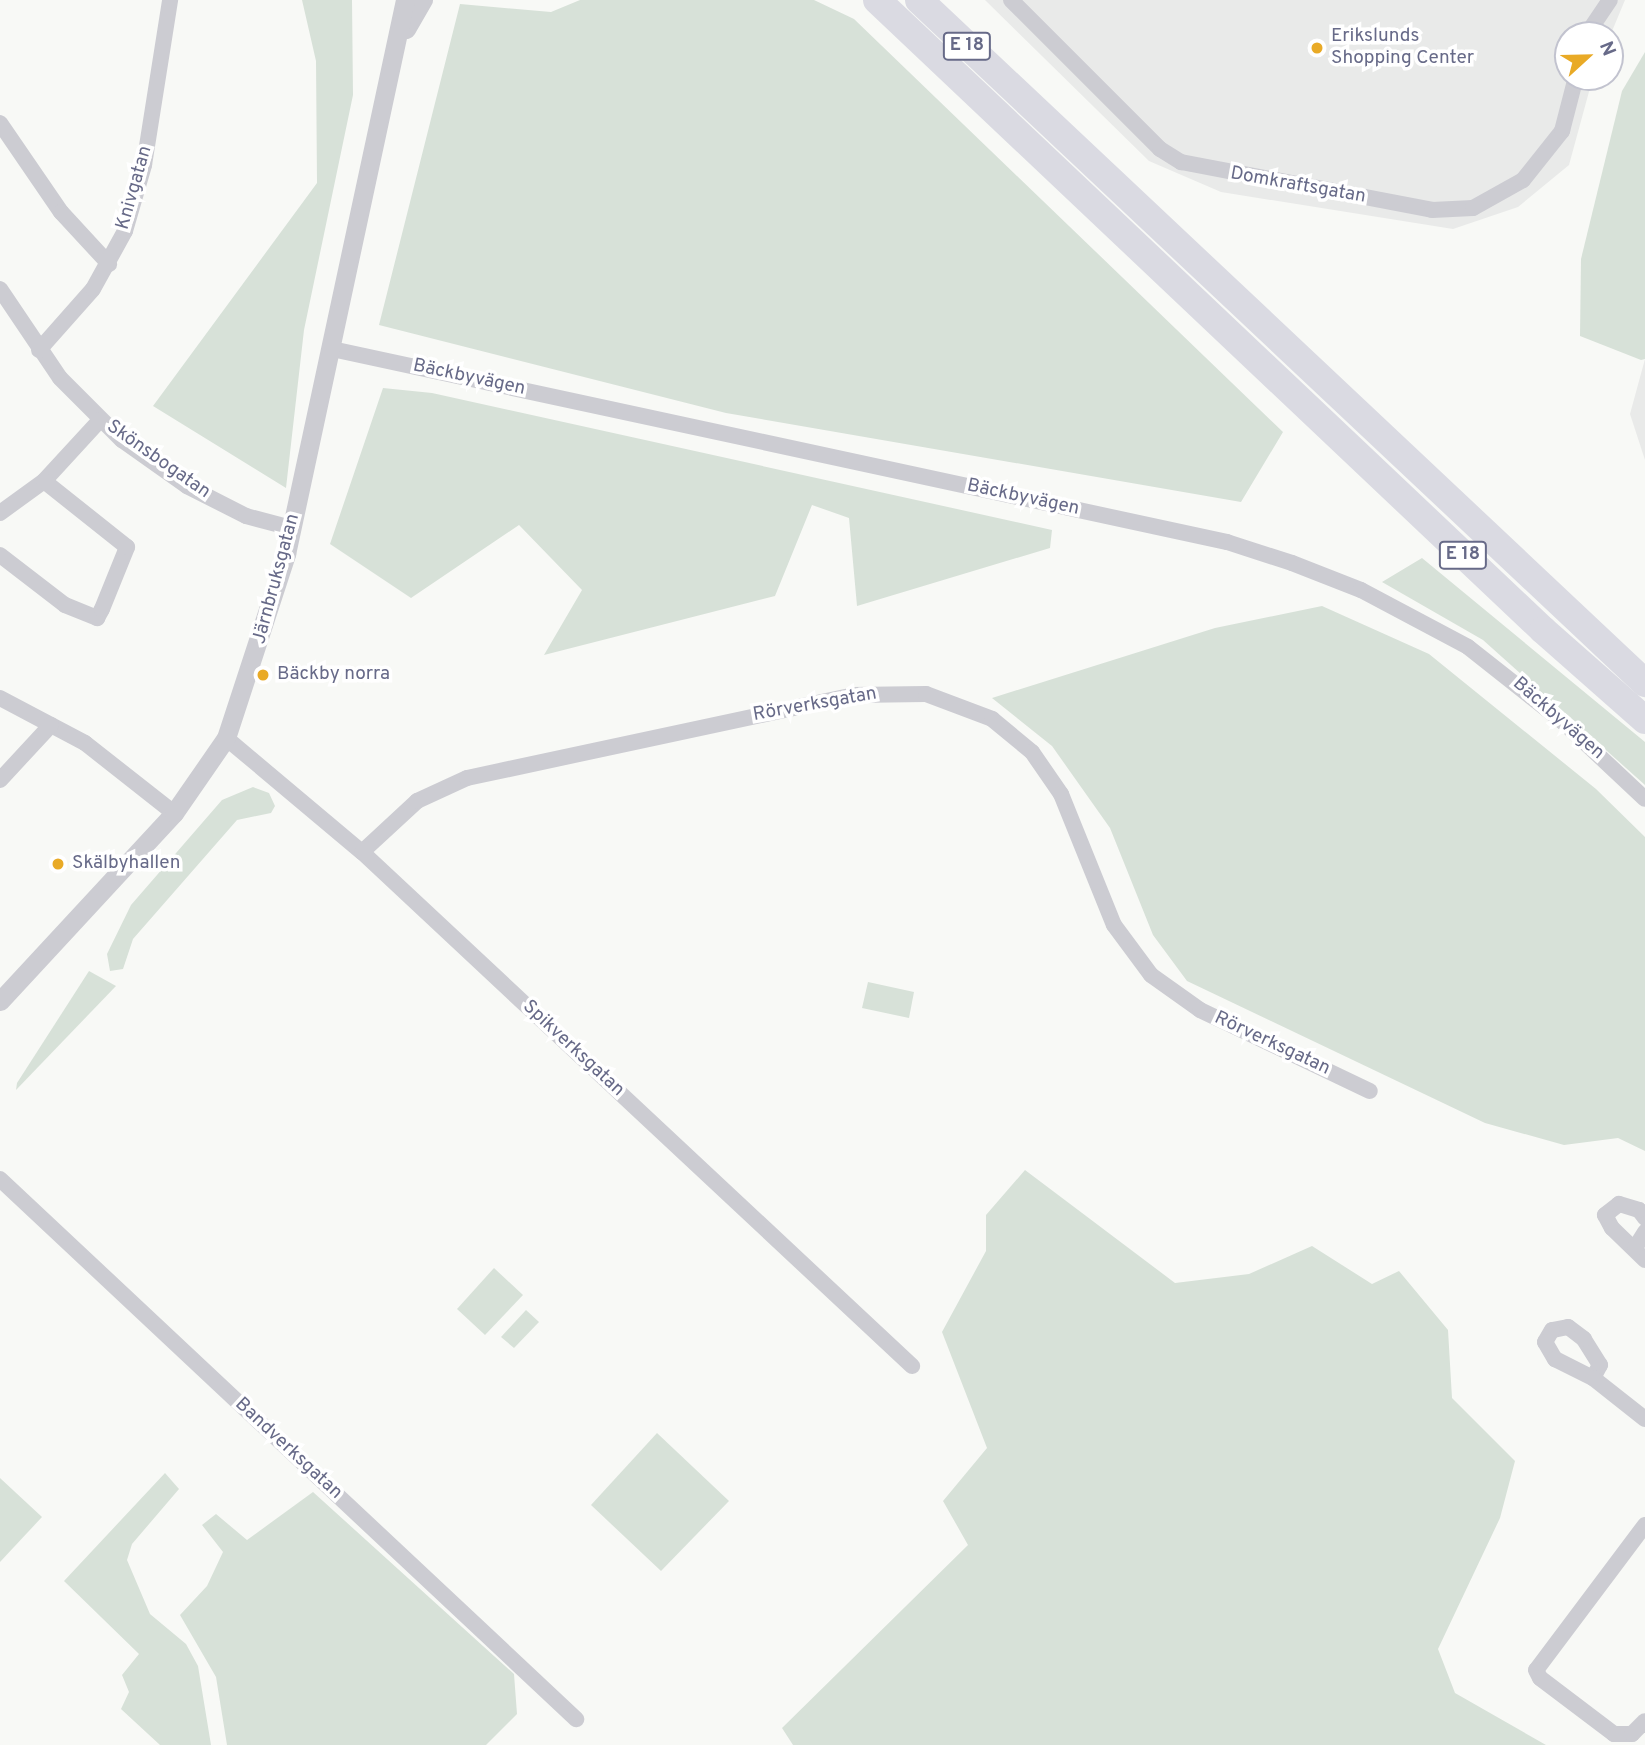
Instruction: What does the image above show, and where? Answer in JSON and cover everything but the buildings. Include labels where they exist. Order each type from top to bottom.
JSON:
[{"type":"highway","name":"E 18","points":[[856,0],[903,39],[923,43]]},
{"type":"highway","name":"E 18","points":[[877,0],[1543,630],[1645,720]]},
{"type":"highway","name":"E 18","points":[[920,0],[1645,683]]},
{"type":"street","name":"Knivgatan","points":[[39,350],[77,310],[109,264],[125,230],[144,165],[170,0]]},
{"type":"street","name":"Järnbruksgatan","points":[[0,1001],[174,813],[226,738],[270,615],[332,349],[405,0]]},
{"type":"street","name":"Järnbruksgatan","points":[[389,76],[401,40],[423,0]]},
{"type":"street","name":"Domkraftsgatan","points":[[1011,0],[1160,149],[1181,162],[1432,210],[1473,208],[1502,195],[1529,175],[1562,131],[1572,91]]},
{"type":"street","points":[[1591,21],[1596,0]]},
{"type":"street","points":[[1596,21],[1610,0]]},
{"type":"street","points":[[0,123],[61,212],[109,264]]},
{"type":"street","name":"Skönsbogatan","points":[[0,289],[39,350],[100,420],[187,486],[246,516],[291,528]]},
{"type":"street","name":"Bäckbyvägen","points":[[332,349],[1227,542],[1292,563],[1372,595],[1468,647],[1563,722],[1645,799]]},
{"type":"street","points":[[0,513],[44,481],[100,420]]},
{"type":"street","points":[[0,555],[65,605],[93,617],[102,609],[127,547],[44,481]]},
{"type":"street","name":"Rörverksgatan","points":[[362,852],[417,801],[467,778],[853,695],[926,694],[992,719],[1032,752],[1064,801],[1114,925],[1151,975],[1200,1010],[1370,1091]]},
{"type":"street","points":[[0,698],[85,743],[174,813]]},
{"type":"street","points":[[0,780],[51,725]]},
{"type":"street","name":"Spikverksgatan","points":[[226,738],[362,852],[912,1366]]},
{"type":"street","name":"Bandverksgatan","points":[[0,1180],[576,1719]]},
{"type":"street","points":[[1640,1254],[1612,1228],[1606,1210],[1619,1204],[1639,1210],[1645,1218]]},
{"type":"street","points":[[1640,1254],[1645,1232]]},
{"type":"street","points":[[1593,1378],[1645,1419]]},
{"type":"street","points":[[1645,1525],[1536,1670],[1539,1678],[1614,1734],[1632,1734],[1645,1721]]},
{"type":"shaded area","points":[[302,0],[352,0],[353,95],[304,330],[286,488],[153,406],[317,183],[316,61]]},
{"type":"shaded area","points":[[580,0],[814,0],[854,19],[1283,432],[1241,502],[726,413],[379,325],[460,4],[551,12]]},
{"type":"shaded area","points":[[985,0],[1625,0],[1616,21],[1554,21],[1554,91],[1589,91],[1569,165],[1518,207],[1453,229],[1221,192],[1149,161]]},
{"type":"shaded area","points":[[1645,52],[1645,359],[1641,360],[1580,336],[1581,259],[1624,88]]},
{"type":"shaded area","points":[[1645,359],[1645,460],[1630,414]]},
{"type":"shaded area","points":[[383,388],[432,393],[1052,530],[1050,548],[857,606],[849,518],[812,505],[775,596],[544,655],[582,590],[519,525],[411,598],[330,544]]},
{"type":"shaded area","points":[[1422,558],[1645,742],[1645,785],[1483,640],[1382,582]]},
{"type":"shaded area","points":[[1322,606],[1429,654],[1596,789],[1645,837],[1645,1151],[1618,1138],[1564,1145],[1485,1123],[1187,981],[1153,935],[1110,828],[1052,746],[992,698],[1215,628]]},
{"type":"shaded area","points":[[253,787],[269,793],[275,806],[271,813],[237,820],[133,939],[123,969],[110,971],[107,954],[131,905],[222,800]]},
{"type":"shaded area","points":[[89,971],[116,986],[16,1090],[17,1083]]},
{"type":"shaded area","points":[[868,982],[914,992],[909,1018],[862,1008]]},
{"type":"shaded area","points":[[1025,1170],[1175,1283],[1249,1274],[1312,1246],[1372,1284],[1399,1271],[1448,1330],[1452,1398],[1515,1461],[1500,1518],[1438,1649],[1455,1693],[1546,1745],[793,1745],[782,1728],[968,1545],[943,1501],[987,1448],[942,1332],[986,1251],[986,1215]]},
{"type":"shaded area","points":[[494,1268],[523,1295],[485,1335],[457,1309]]},
{"type":"shaded area","points":[[526,1310],[539,1322],[514,1348],[501,1337]]},
{"type":"shaded area","points":[[657,1433],[729,1501],[661,1571],[591,1505]]},
{"type":"shaded area","points":[[165,1473],[179,1489],[132,1544],[127,1560],[150,1614],[186,1644],[198,1666],[211,1745],[160,1745],[121,1709],[129,1692],[122,1675],[139,1654],[64,1581]]},
{"type":"shaded area","points":[[0,1478],[42,1517],[0,1562]]},
{"type":"shaded area","points":[[313,1492],[514,1674],[517,1714],[486,1745],[227,1745],[216,1677],[180,1615],[207,1586],[223,1552],[202,1525],[216,1514],[247,1540]]},
{"type":"place","name":"Erikslunds Shopping Center","points":[[1317,48]]},
{"type":"place","name":"Bäckby norra","points":[[263,675]]},
{"type":"place","name":"Skälbyhallen","points":[[58,864]]}]
